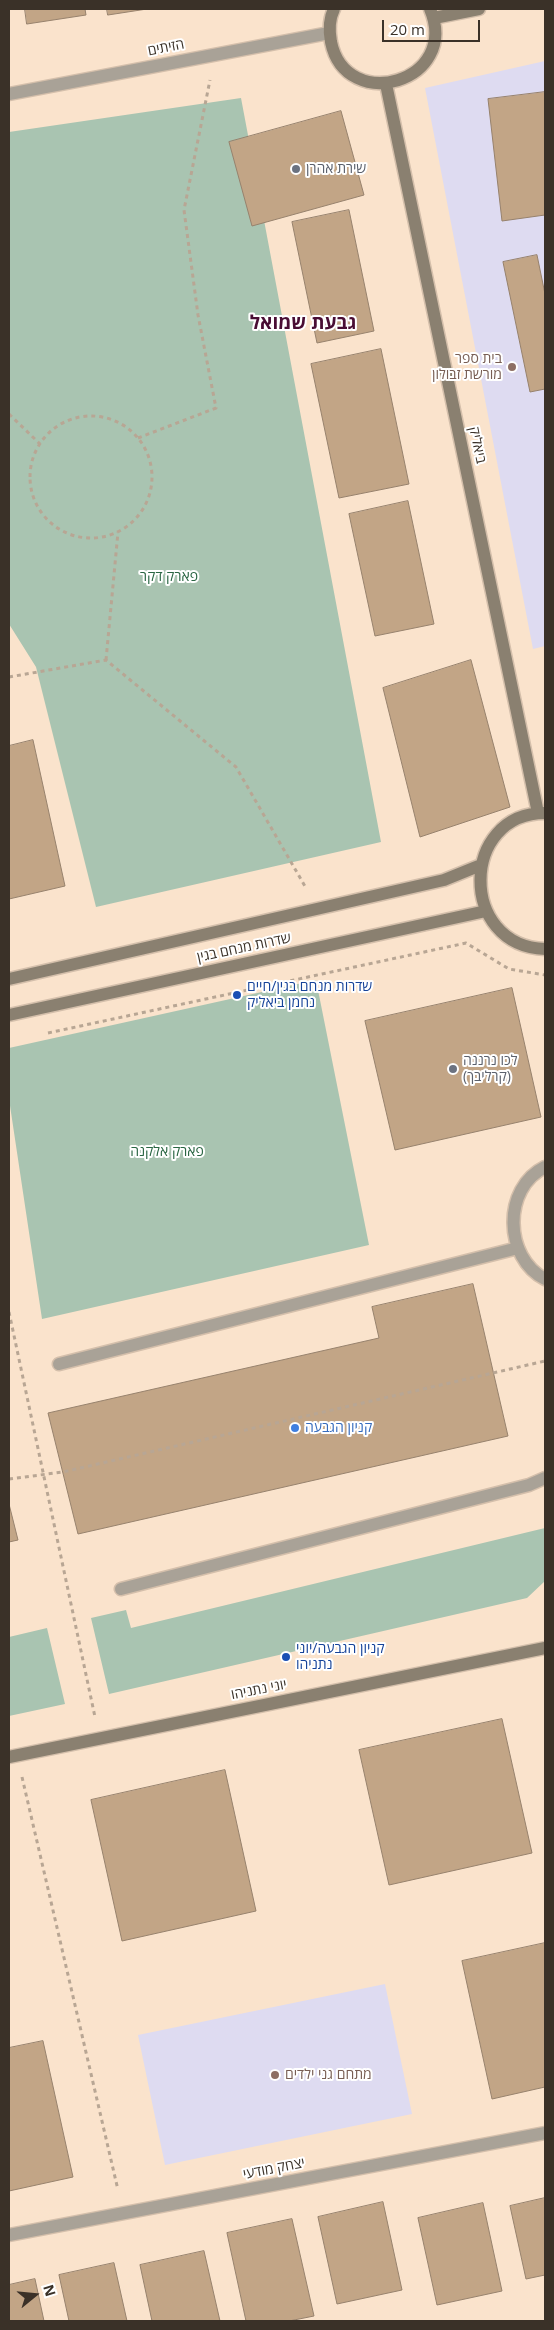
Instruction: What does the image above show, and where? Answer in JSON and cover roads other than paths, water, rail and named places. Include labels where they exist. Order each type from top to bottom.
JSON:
[{"type":"street","points":[[334,9],[329,33],[332,49],[341,64],[354,75],[369,82],[386,84],[404,80],[419,69],[430,54],[435,36],[432,13],[479,9]]},
{"type":"street","name":"הזיתים","points":[[9,94],[329,33]]},
{"type":"street","name":"ביאליק","points":[[386,84],[542,813]]},
{"type":"street","points":[[542,813],[519,819],[502,830],[489,846],[481,865],[480,888],[486,911],[498,928],[514,941],[534,949],[545,949]]},
{"type":"street","name":"שדרות מנחם בגין","points":[[9,979],[444,880],[481,865]]},
{"type":"street","name":"שדרות מנחם בגין","points":[[9,1015],[486,911]]},
{"type":"street","points":[[545,1167],[525,1185],[515,1205],[513,1227],[518,1248],[527,1265],[545,1279]]},
{"type":"street","points":[[59,1364],[518,1248]]},
{"type":"street","points":[[121,1589],[519,1488],[545,1478]]},
{"type":"street","name":"יוני נתניהו","points":[[13,1756],[99,1737],[545,1648]]},
{"type":"street","name":"יצחק מודעי","points":[[9,2235],[545,2133]]},
{"type":"place","name":"שירת אהרן","points":[[296,169]]},
{"type":"place","name":"בית ספר מורשת זבולון","points":[[512,367]]},
{"type":"place","name":"שדרות מנחם בגין/חיים נחמן ביאליק","points":[[237,995]]},
{"type":"place","name":"לכו נרננה (קרליבך)","points":[[453,1069]]},
{"type":"place","name":"קניון הגבעה","points":[[295,1428]]},
{"type":"place","name":"קניון הגבעה/יוני נתניהו","points":[[286,1657]]},
{"type":"place","name":"מתחם גני ילדים","points":[[275,2075]]},
{"type":"district","name":"גבעת שמואל","points":[[303,324]]},
{"type":"park label","name":"פארק דקר","points":[[169,577]]},
{"type":"park label","name":"פארק אלקנה","points":[[167,1152]]}]
